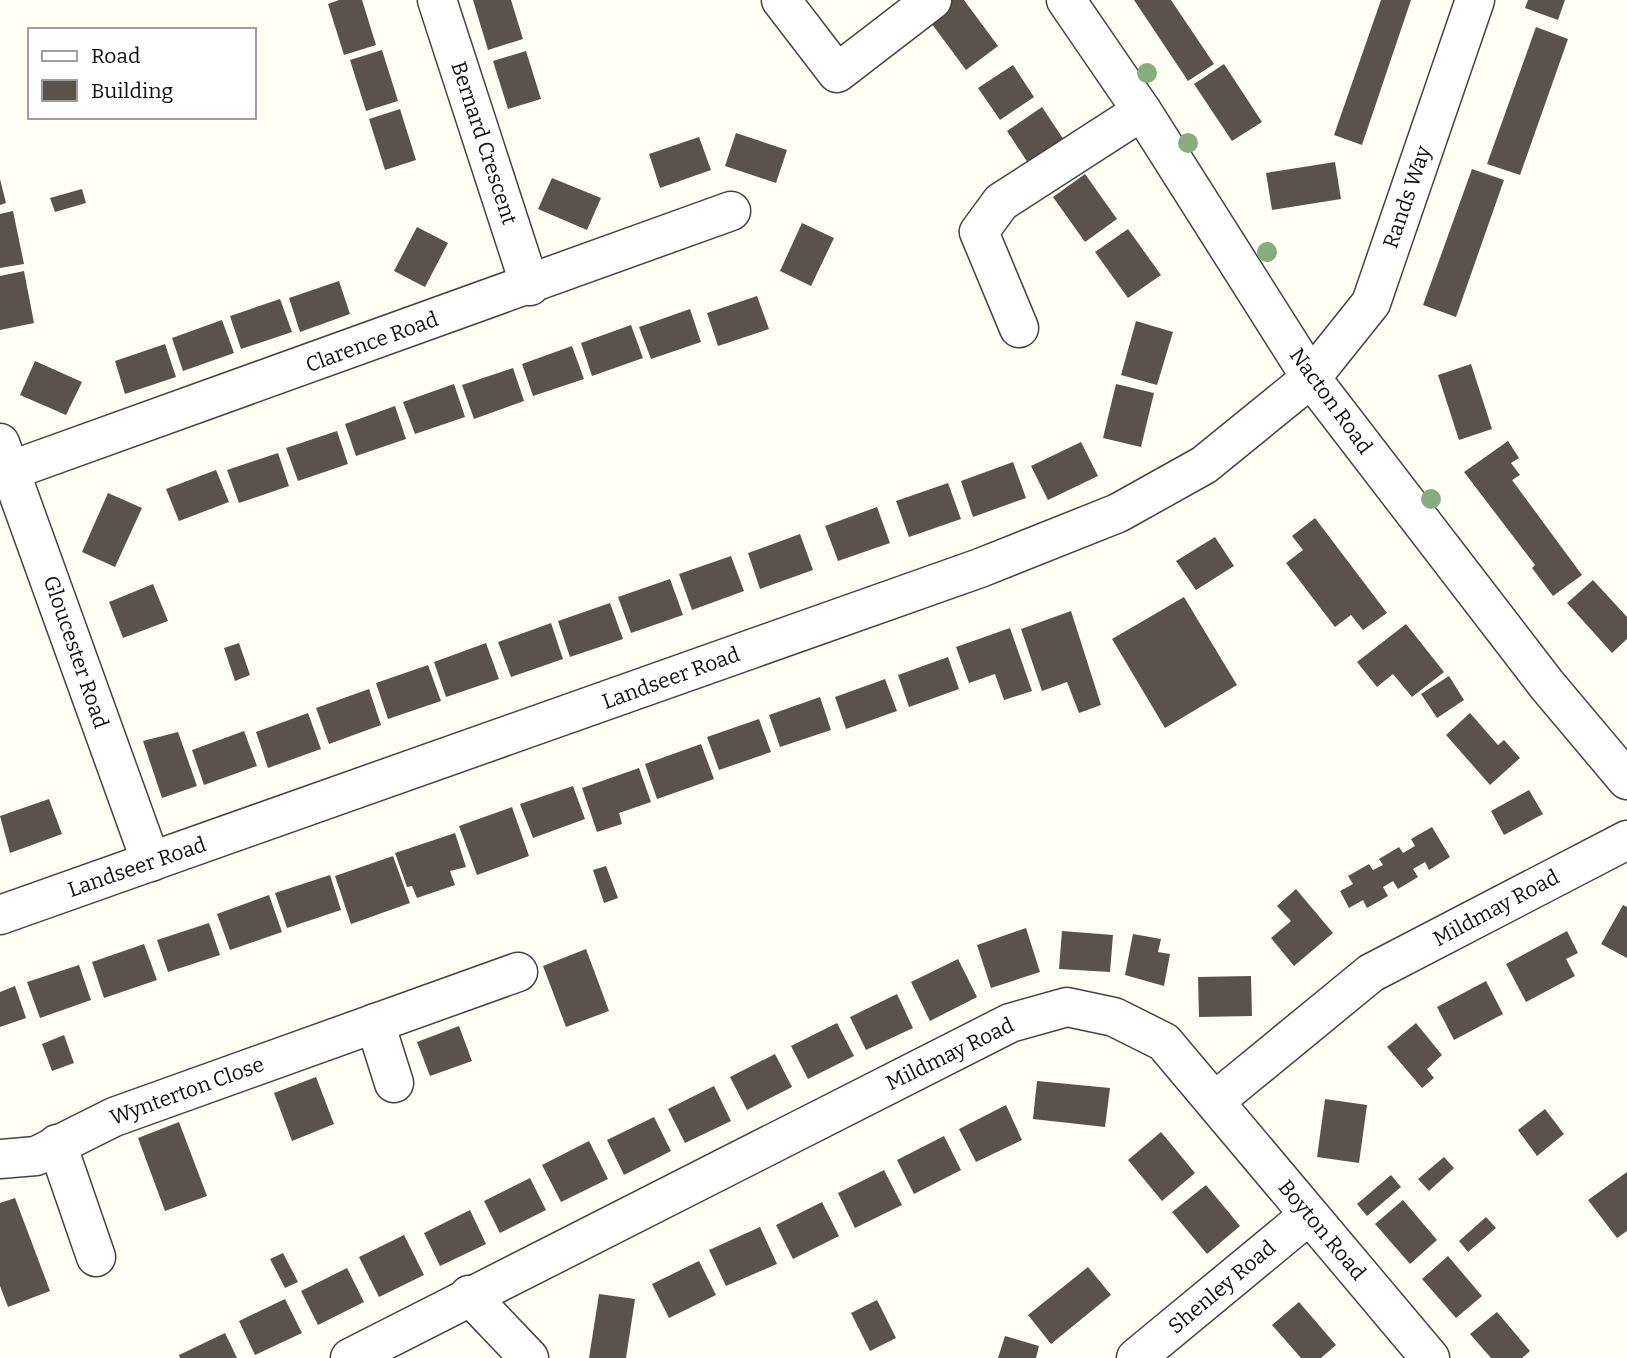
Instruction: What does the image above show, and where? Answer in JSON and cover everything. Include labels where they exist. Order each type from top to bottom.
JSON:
[{"type":"street","name":"Bernard Crescent","points":[[437,0],[530,286]]},
{"type":"street","points":[[781,0],[838,73],[932,0]]},
{"type":"street","name":"Nacton Road","points":[[1066,0],[1142,111],[1311,378],[1547,685],[1627,780]]},
{"type":"street","name":"Rands Way","points":[[1311,378],[1371,303],[1475,0]]},
{"type":"street","points":[[1019,328],[979,232],[1001,202],[1142,111]]},
{"type":"street","name":"Clarence Road","points":[[6,457],[530,286],[731,211]]},
{"type":"street","name":"Landseer Road","points":[[0,915],[980,568],[1118,513],[1204,465],[1311,378]]},
{"type":"street","name":"Gloucester Road","points":[[6,457],[151,862]]},
{"type":"street","name":"Mildmay Road","points":[[350,1358],[469,1295],[1010,1023],[1067,1007],[1114,1017],[1164,1042],[1215,1101],[1371,973],[1627,840]]},
{"type":"street","name":"Wynterton Close","points":[[0,1159],[36,1156],[114,1116],[518,972]]},
{"type":"street","points":[[375,1023],[394,1083]]},
{"type":"street","name":"Boyton Road","points":[[1215,1101],[1430,1358]]},
{"type":"street","points":[[57,1144],[96,1257]]},
{"type":"street","name":"Shenley Road","points":[[1136,1358],[1309,1215]]},
{"type":"street","points":[[469,1295],[529,1358]]},
{"type":"building","points":[[339,0],[362,0],[376,45],[344,55],[328,4]]},
{"type":"building","points":[[473,0],[511,0],[523,39],[488,50]]},
{"type":"building","points":[[946,0],[964,0],[998,46],[966,70],[926,16]]},
{"type":"building","points":[[1134,0],[1171,0],[1214,64],[1188,81]]},
{"type":"building","points":[[1381,0],[1411,0],[1362,145],[1334,135]]},
{"type":"building","points":[[1528,0],[1565,0],[1558,20],[1525,8]]},
{"type":"building","points":[[1536,27],[1568,39],[1520,175],[1487,164]]},
{"type":"building","points":[[382,50],[398,101],[366,111],[350,60]]},
{"type":"building","points":[[526,51],[541,99],[508,109],[493,61]]},
{"type":"building","points":[[1224,64],[1262,122],[1232,141],[1194,84]]},
{"type":"building","points":[[1013,65],[1034,97],[1000,120],[978,88]]},
{"type":"building","points":[[1042,107],[1072,152],[1036,175],[1007,131]]},
{"type":"building","points":[[400,109],[416,160],[385,170],[369,119]]},
{"type":"building","points":[[736,133],[787,150],[776,183],[725,166]]},
{"type":"building","points":[[699,137],[711,170],[660,188],[649,154]]},
{"type":"building","points":[[1335,162],[1341,199],[1272,210],[1266,173]]},
{"type":"building","points":[[1472,169],[1504,180],[1456,317],[1423,305]]},
{"type":"building","points":[[1085,174],[1117,219],[1085,242],[1053,197]]},
{"type":"building","points":[[552,178],[601,198],[587,230],[538,209]]},
{"type":"building","points":[[0,179],[6,203],[0,205]]},
{"type":"building","points":[[82,189],[86,203],[55,212],[50,198]]},
{"type":"building","points":[[13,211],[24,264],[0,268],[0,214]]},
{"type":"building","points":[[802,223],[834,238],[811,286],[780,271]]},
{"type":"building","points":[[417,227],[448,243],[425,287],[394,271]]},
{"type":"building","points":[[1128,229],[1161,275],[1128,298],[1095,252]]},
{"type":"building","points":[[24,271],[34,323],[0,330],[0,276]]},
{"type":"building","points":[[339,281],[350,314],[300,332],[289,298]]},
{"type":"building","points":[[757,296],[769,329],[718,346],[707,313]]},
{"type":"building","points":[[280,299],[292,332],[241,349],[230,316]]},
{"type":"building","points":[[690,309],[701,342],[651,359],[639,327]]},
{"type":"building","points":[[222,320],[234,353],[183,371],[172,338]]},
{"type":"building","points":[[1136,321],[1173,332],[1157,385],[1121,375]]},
{"type":"building","points":[[631,325],[643,358],[592,376],[581,343]]},
{"type":"building","points":[[165,344],[176,377],[125,394],[115,361]]},
{"type":"building","points":[[572,346],[584,379],[533,396],[522,364]]},
{"type":"building","points":[[35,361],[82,382],[66,415],[20,395]]},
{"type":"building","points":[[1471,364],[1492,429],[1459,440],[1438,375]]},
{"type":"building","points":[[513,368],[524,401],[474,419],[462,385]]},
{"type":"building","points":[[454,384],[465,417],[415,434],[403,402]]},
{"type":"building","points":[[1116,384],[1154,393],[1141,447],[1103,438]]},
{"type":"building","points":[[395,406],[406,439],[356,456],[345,424]]},
{"type":"building","points":[[337,431],[348,464],[298,481],[286,448]]},
{"type":"building","points":[[1508,441],[1519,458],[1511,463],[1520,475],[1512,480],[1582,575],[1553,596],[1532,568],[1535,565],[1464,472]]},
{"type":"building","points":[[1081,442],[1098,476],[1048,500],[1031,466]]},
{"type":"building","points":[[278,453],[289,486],[239,503],[227,470]]},
{"type":"building","points":[[1013,462],[1026,498],[973,517],[961,481]]},
{"type":"building","points":[[216,470],[229,502],[179,521],[166,489]]},
{"type":"building","points":[[948,483],[961,519],[909,537],[896,501]]},
{"type":"building","points":[[108,493],[142,508],[115,567],[82,552]]},
{"type":"building","points":[[877,507],[890,543],[838,561],[825,526]]},
{"type":"building","points":[[1315,518],[1387,613],[1363,630],[1351,615],[1335,627],[1286,563],[1303,550],[1292,536]]},
{"type":"building","points":[[800,534],[813,570],[760,589],[748,553]]},
{"type":"building","points":[[1215,537],[1234,566],[1196,590],[1176,561]]},
{"type":"building","points":[[731,556],[744,591],[692,610],[679,574]]},
{"type":"building","points":[[670,579],[683,615],[631,633],[618,597]]},
{"type":"building","points":[[1593,580],[1627,617],[1627,639],[1612,653],[1567,603]]},
{"type":"building","points":[[153,584],[168,621],[123,638],[109,602]]},
{"type":"building","points":[[1184,597],[1237,685],[1165,728],[1112,639]]},
{"type":"building","points":[[610,603],[623,639],[570,657],[558,621]]},
{"type":"building","points":[[1071,611],[1101,705],[1079,713],[1067,682],[1042,691],[1021,629]]},
{"type":"building","points":[[551,623],[563,659],[511,677],[498,642]]},
{"type":"building","points":[[1406,624],[1444,672],[1412,697],[1393,674],[1377,687],[1357,662]]},
{"type":"building","points":[[1010,628],[1032,691],[1004,700],[995,674],[969,683],[956,647]]},
{"type":"building","points":[[239,643],[250,675],[235,681],[224,648]]},
{"type":"building","points":[[486,643],[499,679],[446,697],[434,662]]},
{"type":"building","points":[[948,657],[959,689],[909,707],[898,675]]},
{"type":"building","points":[[428,665],[441,701],[388,719],[376,683]]},
{"type":"building","points":[[1449,676],[1464,700],[1437,718],[1421,694]]},
{"type":"building","points":[[885,679],[897,711],[846,729],[835,697]]},
{"type":"building","points":[[369,689],[381,725],[329,744],[316,708]]},
{"type":"building","points":[[820,697],[831,730],[780,747],[769,715]]},
{"type":"building","points":[[308,713],[321,749],[268,768],[256,732]]},
{"type":"building","points":[[1470,713],[1498,745],[1504,740],[1520,758],[1490,785],[1446,735]]},
{"type":"building","points":[[759,719],[771,752],[719,770],[707,737]]},
{"type":"building","points":[[244,731],[257,766],[204,785],[192,750]]},
{"type":"building","points":[[178,732],[197,786],[162,798],[143,741]]},
{"type":"building","points":[[701,744],[714,779],[657,799],[645,764]]},
{"type":"building","points":[[639,768],[651,802],[619,813],[622,824],[597,832],[582,788]]},
{"type":"building","points":[[573,786],[585,819],[533,838],[520,804]]},
{"type":"building","points":[[1529,790],[1543,814],[1504,835],[1491,811]]},
{"type":"building","points":[[49,799],[62,834],[10,853],[0,816]]},
{"type":"building","points":[[512,807],[529,856],[477,875],[459,826]]},
{"type":"building","points":[[1432,827],[1450,857],[1429,870],[1425,862],[1413,869],[1418,877],[1398,889],[1393,881],[1383,887],[1388,896],[1367,908],[1363,900],[1349,908],[1340,891],[1353,884],[1348,876],[1369,864],[1373,870],[1383,865],[1379,859],[1399,847],[1403,853],[1415,846],[1411,839]]},
{"type":"building","points":[[455,833],[466,867],[450,871],[455,885],[417,898],[412,886],[407,887],[395,853]]},
{"type":"building","points":[[393,856],[410,903],[351,924],[335,876]]},
{"type":"building","points":[[606,866],[618,898],[604,903],[593,870]]},
{"type":"building","points":[[330,875],[341,910],[287,928],[275,893]]},
{"type":"building","points":[[1296,889],[1333,933],[1294,966],[1271,938],[1291,921],[1277,906]]},
{"type":"building","points":[[269,895],[282,932],[230,950],[217,914]]},
{"type":"building","points":[[1623,905],[1627,907],[1627,958],[1601,944]]},
{"type":"building","points":[[209,923],[220,955],[168,972],[157,940]]},
{"type":"building","points":[[1026,928],[1040,972],[991,988],[977,945]]},
{"type":"building","points":[[1062,931],[1113,935],[1110,972],[1059,969]]},
{"type":"building","points":[[1567,931],[1578,953],[1566,959],[1575,976],[1526,1002],[1506,964]]},
{"type":"building","points":[[1133,934],[1161,939],[1158,952],[1170,954],[1164,986],[1125,975]]},
{"type":"building","points":[[144,944],[157,980],[104,998],[92,962]]},
{"type":"building","points":[[586,949],[609,1011],[566,1027],[543,966]]},
{"type":"building","points":[[958,959],[977,997],[930,1021],[911,982]]},
{"type":"building","points":[[79,965],[91,1000],[40,1018],[27,982]]},
{"type":"building","points":[[1251,976],[1252,1016],[1199,1017],[1198,977]]},
{"type":"building","points":[[1486,981],[1503,1014],[1454,1040],[1437,1007]]},
{"type":"building","points":[[15,986],[26,1018],[0,1027],[0,992]]},
{"type":"building","points":[[897,994],[913,1028],[866,1050],[850,1017]]},
{"type":"building","points":[[837,1023],[854,1056],[808,1079],[791,1046]]},
{"type":"building","points":[[1416,1023],[1442,1055],[1427,1069],[1434,1078],[1422,1088],[1387,1047]]},
{"type":"building","points":[[459,1026],[472,1061],[430,1076],[417,1042]]},
{"type":"building","points":[[64,1035],[74,1063],[52,1071],[42,1044]]},
{"type":"building","points":[[775,1054],[792,1087],[747,1110],[730,1077]]},
{"type":"building","points":[[316,1077],[334,1124],[292,1141],[274,1093]]},
{"type":"building","points":[[1037,1081],[1110,1088],[1105,1127],[1033,1119]]},
{"type":"building","points":[[714,1086],[731,1121],[685,1143],[668,1109]]},
{"type":"building","points":[[1325,1099],[1367,1105],[1359,1163],[1317,1157]]},
{"type":"building","points":[[1006,1105],[1022,1140],[976,1162],[959,1129]]},
{"type":"building","points":[[1545,1109],[1564,1134],[1537,1156],[1518,1130]]},
{"type":"building","points":[[654,1117],[671,1151],[624,1175],[607,1140]]},
{"type":"building","points":[[179,1122],[207,1196],[165,1211],[138,1138]]},
{"type":"building","points":[[1161,1132],[1195,1173],[1162,1201],[1128,1160]]},
{"type":"building","points":[[944,1136],[961,1170],[914,1194],[897,1160]]},
{"type":"building","points":[[589,1141],[608,1179],[561,1202],[542,1165]]},
{"type":"building","points":[[1444,1157],[1454,1168],[1429,1191],[1418,1179]]},
{"type":"building","points":[[884,1170],[902,1205],[855,1228],[838,1193]]},
{"type":"building","points":[[1627,1172],[1627,1231],[1617,1238],[1588,1200]]},
{"type":"building","points":[[1391,1175],[1401,1187],[1367,1216],[1357,1204]]},
{"type":"building","points":[[530,1178],[546,1210],[500,1233],[484,1201]]},
{"type":"building","points":[[1206,1185],[1240,1226],[1207,1254],[1172,1212]]},
{"type":"building","points":[[15,1198],[50,1291],[8,1307],[0,1286],[0,1203]]},
{"type":"building","points":[[1403,1200],[1437,1240],[1410,1264],[1375,1224]]},
{"type":"building","points":[[822,1202],[839,1236],[793,1259],[776,1225]]},
{"type":"building","points":[[470,1210],[486,1244],[440,1266],[424,1233]]},
{"type":"building","points":[[1486,1217],[1496,1228],[1468,1252],[1459,1241]]},
{"type":"building","points":[[760,1227],[777,1264],[726,1286],[709,1250]]},
{"type":"building","points":[[404,1235],[424,1275],[379,1297],[359,1257]]},
{"type":"building","points":[[283,1253],[298,1282],[285,1288],[270,1259]]},
{"type":"building","points":[[1448,1256],[1482,1296],[1456,1318],[1422,1279]]},
{"type":"building","points":[[699,1261],[716,1295],[669,1318],[652,1284]]},
{"type":"building","points":[[1088,1267],[1111,1295],[1051,1344],[1028,1315]]},
{"type":"building","points":[[347,1268],[364,1302],[318,1325],[301,1291]]},
{"type":"building","points":[[599,1294],[635,1299],[626,1358],[589,1358]]},
{"type":"building","points":[[285,1299],[302,1333],[255,1355],[239,1321]]},
{"type":"building","points":[[877,1300],[896,1338],[870,1351],[851,1313]]},
{"type":"building","points":[[1299,1302],[1336,1345],[1321,1358],[1301,1358],[1272,1325]]},
{"type":"building","points":[[1497,1312],[1530,1351],[1522,1358],[1491,1358],[1470,1334]]},
{"type":"building","points":[[225,1333],[237,1358],[180,1358],[179,1355]]},
{"type":"building","points":[[1005,1336],[1039,1346],[1036,1358],[998,1358]]}]
